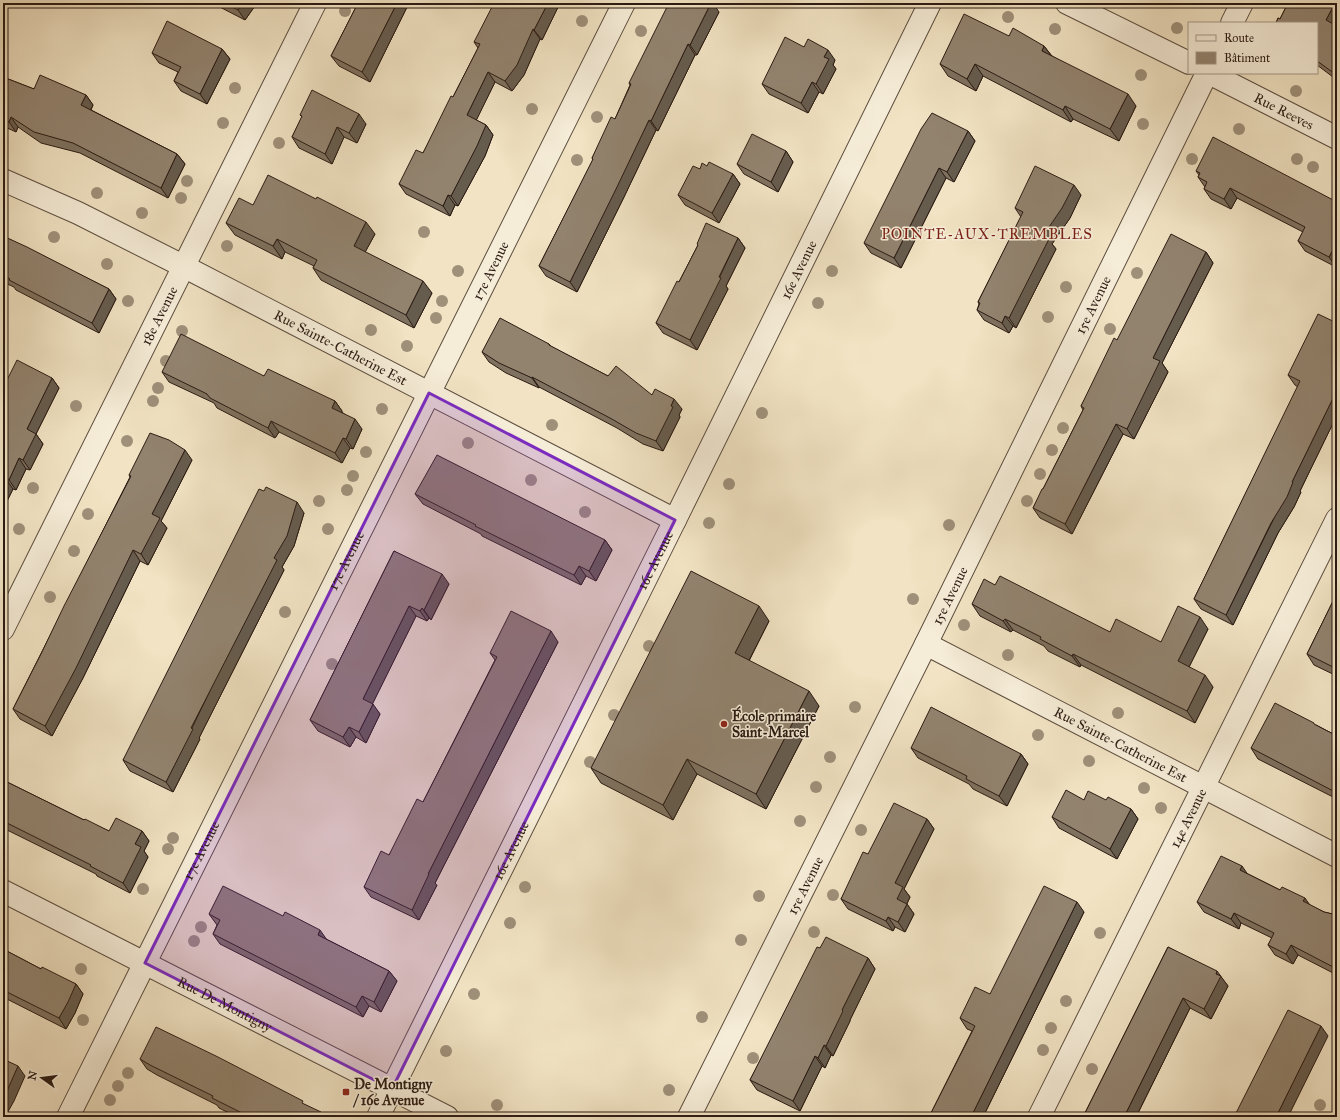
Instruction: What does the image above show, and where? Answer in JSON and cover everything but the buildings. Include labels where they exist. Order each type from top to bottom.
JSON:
[{"type":"street","name":"18e Avenue","points":[[3,629],[314,3]]},
{"type":"street","name":"17e Avenue","points":[[68,1117],[624,3]]},
{"type":"street","name":"16e Avenue","points":[[378,1117],[930,3]]},
{"type":"street","points":[[1066,3],[1188,63]]},
{"type":"street","points":[[1232,22],[1242,3]]},
{"type":"street","name":"15e Avenue","points":[[689,1117],[926,644],[1208,74]]},
{"type":"street","name":"Rue Reeves","points":[[1210,74],[1337,138]]},
{"type":"street","name":"Rue Sainte-Catherine Est","points":[[3,180],[78,213],[183,266],[675,520]]},
{"type":"street","name":"14e Avenue","points":[[1038,1117],[1337,519]]},
{"type":"street","name":"Rue Sainte-Catherine Est","points":[[926,644],[1337,856]]},
{"type":"street","name":"Rue De Montigny","points":[[3,891],[447,1117]]},
{"type":"highlighted area","points":[[429,393],[675,520],[392,1089],[145,963]]},
{"type":"place","name":"École primaire Saint-Marcel","points":[[724,724]]},
{"type":"place","name":"De Montigny / 16e Avenue","points":[[346,1092]]},
{"type":"district","name":"POINTE-AUX-TREMBLES","points":[[987,234]]}]
